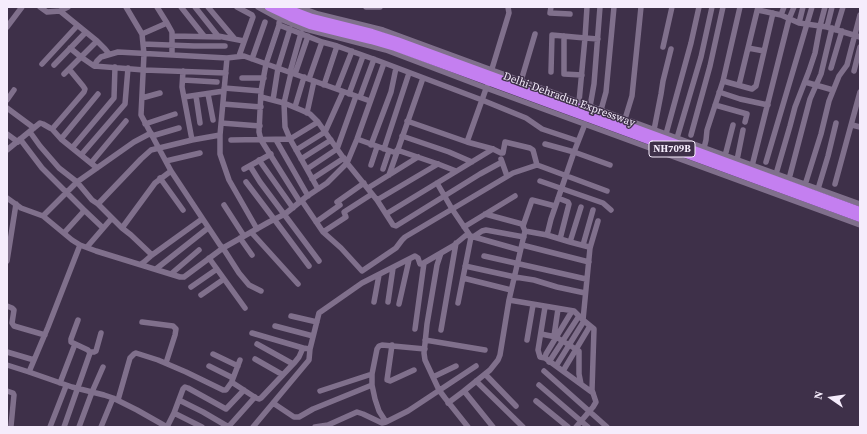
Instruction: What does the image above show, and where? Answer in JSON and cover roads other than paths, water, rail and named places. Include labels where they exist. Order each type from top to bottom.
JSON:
[{"type":"highway","name":"Delhi-Dehradun Expressway","points":[[269,7],[310,25],[395,47],[860,218]]},
{"type":"highway","name":"Delhi-Dehradun Expressway","points":[[283,7],[317,20],[372,33],[397,41],[860,211]]},
{"type":"street","points":[[7,27],[22,7]]},
{"type":"street","points":[[40,7],[48,12],[54,12],[68,7]]},
{"type":"street","points":[[126,7],[142,34],[144,70],[141,115],[171,171],[208,228],[249,285],[261,291]]},
{"type":"street","points":[[157,7],[171,30],[172,55]]},
{"type":"street","points":[[181,7],[204,36]]},
{"type":"street","points":[[195,7],[220,37]]},
{"type":"street","points":[[208,7],[234,38]]},
{"type":"street","points":[[237,7],[253,17],[239,56]]},
{"type":"street","points":[[258,7],[290,29],[482,100],[526,118],[542,129],[578,141]]},
{"type":"street","points":[[299,7],[318,14],[383,30],[654,130],[666,134],[679,134],[726,151],[738,157],[753,161],[819,186],[860,204]]},
{"type":"street","points":[[366,7],[380,7]]},
{"type":"street","points":[[468,142],[509,13],[508,7]]},
{"type":"street","points":[[551,7],[550,13],[570,14]]},
{"type":"street","points":[[579,102],[587,7]]},
{"type":"street","points":[[590,106],[594,84],[600,7]]},
{"type":"street","points":[[601,110],[606,92],[614,7]]},
{"type":"street","points":[[625,119],[632,96],[640,7]]},
{"type":"street","points":[[663,47],[672,7]]},
{"type":"street","points":[[666,134],[691,43],[699,7]]},
{"type":"street","points":[[679,134],[701,57],[712,7]]},
{"type":"street","points":[[691,135],[710,66],[723,7]]},
{"type":"street","points":[[705,144],[707,130],[723,81],[740,7]]},
{"type":"street","points":[[781,15],[784,7]]},
{"type":"street","points":[[753,161],[794,7]]},
{"type":"street","points":[[799,23],[803,7]]},
{"type":"street","points":[[766,162],[812,7]]},
{"type":"street","points":[[777,171],[795,107],[815,53],[825,7]]},
{"type":"street","points":[[832,7],[834,29],[832,68]]},
{"type":"street","points":[[790,175],[810,99],[821,74],[834,29],[843,7]]},
{"type":"street","points":[[739,85],[758,8],[773,14],[781,15],[799,23],[834,29],[857,36]]},
{"type":"street","points":[[60,10],[77,26],[97,41],[109,54]]},
{"type":"street","points":[[723,81],[752,89],[756,86],[773,14]]},
{"type":"street","points":[[806,181],[821,134],[829,101],[839,76],[847,64],[857,36],[860,14]]},
{"type":"street","points":[[252,59],[265,22]]},
{"type":"street","points":[[279,22],[266,64],[261,94],[259,132],[261,140],[323,232],[341,248],[362,271],[396,248],[405,237],[507,176],[537,165],[607,191]]},
{"type":"street","points":[[279,22],[386,50],[860,225]]},
{"type":"street","points":[[142,34],[167,23]]},
{"type":"street","points":[[42,64],[77,26]]},
{"type":"street","points":[[272,100],[278,68],[290,29]]},
{"type":"street","points":[[54,65],[86,32]]},
{"type":"street","points":[[301,33],[284,103],[285,127],[290,140],[318,189]]},
{"type":"street","points":[[521,81],[535,34]]},
{"type":"street","points":[[551,72],[552,35],[598,39]]},
{"type":"street","points":[[172,36],[220,37],[234,38],[244,41]]},
{"type":"street","points":[[292,73],[308,36]]},
{"type":"street","points":[[564,36],[564,74],[582,75]]},
{"type":"street","points":[[64,74],[97,41]]},
{"type":"street","points":[[295,107],[309,79],[322,42]]},
{"type":"street","points":[[143,44],[172,46],[225,46]]},
{"type":"street","points":[[324,85],[337,46]]},
{"type":"street","points":[[854,71],[860,47]]},
{"type":"street","points":[[70,48],[94,66],[144,70],[226,73]]},
{"type":"street","points":[[654,130],[671,48]]},
{"type":"street","points":[[748,48],[764,52]]},
{"type":"street","points":[[337,89],[352,51]]},
{"type":"street","points":[[94,66],[99,58],[118,52],[227,58],[244,56],[370,101]]},
{"type":"street","points":[[296,150],[325,132],[346,93],[363,56]]},
{"type":"street","points":[[227,58],[220,135],[220,154],[226,172],[254,230],[298,284]]},
{"type":"street","points":[[306,169],[337,149],[374,59]]},
{"type":"street","points":[[7,198],[21,208],[44,216],[80,245],[184,277],[223,248],[285,214],[327,183],[345,160],[357,139],[384,63]]},
{"type":"street","points":[[72,148],[114,98],[115,67]]},
{"type":"street","points":[[81,155],[124,104],[128,68]]},
{"type":"street","points":[[371,145],[391,92],[396,68]]},
{"type":"street","points":[[52,129],[85,89],[69,69]]},
{"type":"street","points":[[183,71],[182,87],[192,140]]},
{"type":"street","points":[[383,169],[386,150],[409,73]]},
{"type":"street","points":[[242,78],[264,78]]},
{"type":"street","points":[[388,175],[423,78]]},
{"type":"street","points":[[307,113],[309,79]]},
{"type":"street","points":[[183,80],[217,82]]},
{"type":"street","points":[[805,82],[833,90]]},
{"type":"street","points":[[7,100],[14,90]]},
{"type":"street","points":[[184,97],[224,90],[261,94],[272,100],[295,107],[307,113],[318,122],[345,160],[377,200],[393,225],[396,226],[502,162]]},
{"type":"street","points":[[719,92],[740,99],[768,105]]},
{"type":"street","points":[[835,184],[860,92]]},
{"type":"street","points":[[142,98],[160,93]]},
{"type":"street","points":[[61,139],[98,94]]},
{"type":"street","points":[[208,94],[213,120]]},
{"type":"street","points":[[196,96],[200,123]]},
{"type":"street","points":[[223,104],[261,107]]},
{"type":"street","points":[[715,105],[747,114],[745,122]]},
{"type":"street","points":[[7,108],[32,130],[40,146],[59,168],[77,182],[92,200],[122,228],[132,235],[152,256]]},
{"type":"street","points":[[146,124],[175,114]]},
{"type":"street","points":[[91,163],[126,121]]},
{"type":"street","points":[[407,121],[493,149],[500,153],[507,176]]},
{"type":"street","points":[[231,140],[290,140],[318,122]]},
{"type":"street","points":[[7,150],[42,123],[52,129],[61,139],[98,168]]},
{"type":"street","points":[[221,123],[260,126]]},
{"type":"street","points":[[819,186],[836,123]]},
{"type":"street","points":[[547,235],[561,189],[585,124]]},
{"type":"street","points":[[852,125],[860,127]]},
{"type":"street","points":[[726,151],[733,126]]},
{"type":"street","points":[[44,216],[77,182],[134,142],[151,134],[179,128]]},
{"type":"street","points":[[738,157],[743,130]]},
{"type":"street","points":[[7,134],[19,140],[42,168],[103,228]]},
{"type":"street","points":[[98,204],[151,150],[220,135]]},
{"type":"street","points":[[402,136],[449,152],[472,162]]},
{"type":"street","points":[[357,139],[386,150],[418,157],[456,171]]},
{"type":"street","points":[[276,140],[308,196]]},
{"type":"street","points":[[301,159],[331,140]]},
{"type":"street","points":[[500,153],[503,154],[505,142],[530,148],[533,150],[537,165]]},
{"type":"street","points":[[544,144],[610,164]]},
{"type":"street","points":[[371,165],[377,147]]},
{"type":"street","points":[[386,214],[493,149]]},
{"type":"street","points":[[166,161],[200,153]]},
{"type":"street","points":[[271,154],[247,167],[285,214],[319,261]]},
{"type":"street","points":[[316,222],[340,205],[337,202],[418,157]]},
{"type":"street","points":[[259,160],[293,208]]},
{"type":"street","points":[[312,179],[345,160]]},
{"type":"street","points":[[377,200],[438,164]]},
{"type":"street","points":[[122,228],[155,183],[171,171]]},
{"type":"street","points":[[160,178],[183,210]]},
{"type":"street","points":[[540,181],[603,203],[611,210]]},
{"type":"street","points":[[246,182],[309,266]]},
{"type":"street","points":[[437,183],[452,209],[472,237]]},
{"type":"street","points":[[323,232],[346,217],[344,212],[372,194]]},
{"type":"street","points":[[464,227],[515,196]]},
{"type":"street","points":[[558,198],[569,203],[560,239]]},
{"type":"street","points":[[448,403],[490,370],[498,360],[511,290],[532,200],[556,206]]},
{"type":"street","points":[[7,261],[16,204]]},
{"type":"street","points":[[224,205],[252,255]]},
{"type":"street","points":[[570,242],[581,207]]},
{"type":"street","points":[[64,233],[83,212],[83,209]]},
{"type":"street","points":[[583,245],[593,210]]},
{"type":"street","points":[[486,214],[520,223],[522,224],[524,232]]},
{"type":"street","points":[[87,247],[112,218]]},
{"type":"street","points":[[140,264],[202,219]]},
{"type":"street","points":[[556,366],[569,345],[582,319],[590,248],[598,220]]},
{"type":"street","points":[[156,269],[208,228]]},
{"type":"street","points":[[458,303],[472,237],[482,231],[524,232],[547,235],[589,246],[590,248]]},
{"type":"street","points":[[254,427],[309,360],[310,349],[319,313],[362,283],[413,257],[417,256],[420,264],[424,263],[467,235],[588,262]]},
{"type":"street","points":[[441,330],[456,243]]},
{"type":"street","points":[[29,372],[80,245]]},
{"type":"street","points":[[171,274],[199,250]]},
{"type":"street","points":[[441,253],[429,313],[424,350],[425,360],[439,390],[468,427]]},
{"type":"street","points":[[484,256],[586,279]]},
{"type":"street","points":[[209,258],[245,308]]},
{"type":"street","points":[[399,304],[409,260]]},
{"type":"street","points":[[415,329],[424,263]]},
{"type":"street","points":[[465,266],[534,280],[585,293]]},
{"type":"street","points":[[388,302],[393,268]]},
{"type":"street","points":[[191,287],[217,269]]},
{"type":"street","points":[[374,302],[380,275]]},
{"type":"street","points":[[463,278],[511,290]]},
{"type":"street","points":[[201,295],[224,279]]},
{"type":"street","points":[[509,300],[574,311],[594,329],[592,390],[595,405],[576,427]]},
{"type":"street","points":[[527,340],[533,305]]},
{"type":"street","points":[[7,306],[14,310],[9,322],[16,326],[45,335]]},
{"type":"street","points":[[545,307],[538,353],[540,357],[556,366],[593,393]]},
{"type":"street","points":[[555,337],[558,309]]},
{"type":"street","points":[[547,360],[546,354],[572,311]]},
{"type":"street","points":[[291,316],[317,322]]},
{"type":"street","points":[[547,360],[582,319]]},
{"type":"street","points":[[78,320],[71,339],[75,344],[90,352],[94,352],[96,351],[102,333]]},
{"type":"street","points":[[142,322],[173,326],[176,329],[166,363]]},
{"type":"street","points":[[275,326],[313,336]]},
{"type":"street","points":[[562,371],[590,326]]},
{"type":"street","points":[[252,333],[310,349]]},
{"type":"street","points":[[541,334],[555,337],[580,352],[579,374],[581,384]]},
{"type":"street","points":[[425,340],[485,350]]},
{"type":"street","points":[[50,427],[75,344]]},
{"type":"street","points":[[257,344],[293,364]]},
{"type":"street","points":[[386,422],[379,410],[372,385],[372,374],[377,349],[382,345],[392,345],[424,350]]},
{"type":"street","points":[[392,345],[387,380],[390,381],[414,370]]},
{"type":"street","points":[[209,366],[232,380],[258,399],[261,398],[293,364],[299,357],[303,348]]},
{"type":"street","points":[[7,352],[34,360]]},
{"type":"street","points":[[64,427],[90,352]]},
{"type":"street","points":[[101,427],[115,399],[130,358],[134,354],[138,353],[166,363],[223,390],[226,390],[239,363],[213,354]]},
{"type":"street","points":[[255,359],[283,375]]},
{"type":"street","points":[[7,365],[78,389],[115,399],[167,427],[183,389],[187,387],[226,409],[244,390]]},
{"type":"street","points":[[434,377],[456,366]]},
{"type":"street","points":[[315,427],[328,425],[357,412],[382,423],[386,422],[408,411],[476,366]]},
{"type":"street","points":[[79,427],[103,367]]},
{"type":"street","points":[[544,371],[607,427]]},
{"type":"street","points":[[320,391],[372,374]]},
{"type":"street","points":[[485,374],[516,406]]},
{"type":"street","points":[[476,381],[523,427]]},
{"type":"street","points":[[273,403],[294,417],[299,417],[314,408],[372,385]]},
{"type":"street","points":[[539,385],[588,427]]},
{"type":"street","points":[[7,391],[13,393],[14,395],[11,426]]},
{"type":"street","points":[[464,391],[493,427]]},
{"type":"street","points":[[179,400],[227,426],[230,425],[255,397]]},
{"type":"street","points":[[536,401],[568,427]]},
{"type":"street","points":[[174,413],[202,427]]}]
